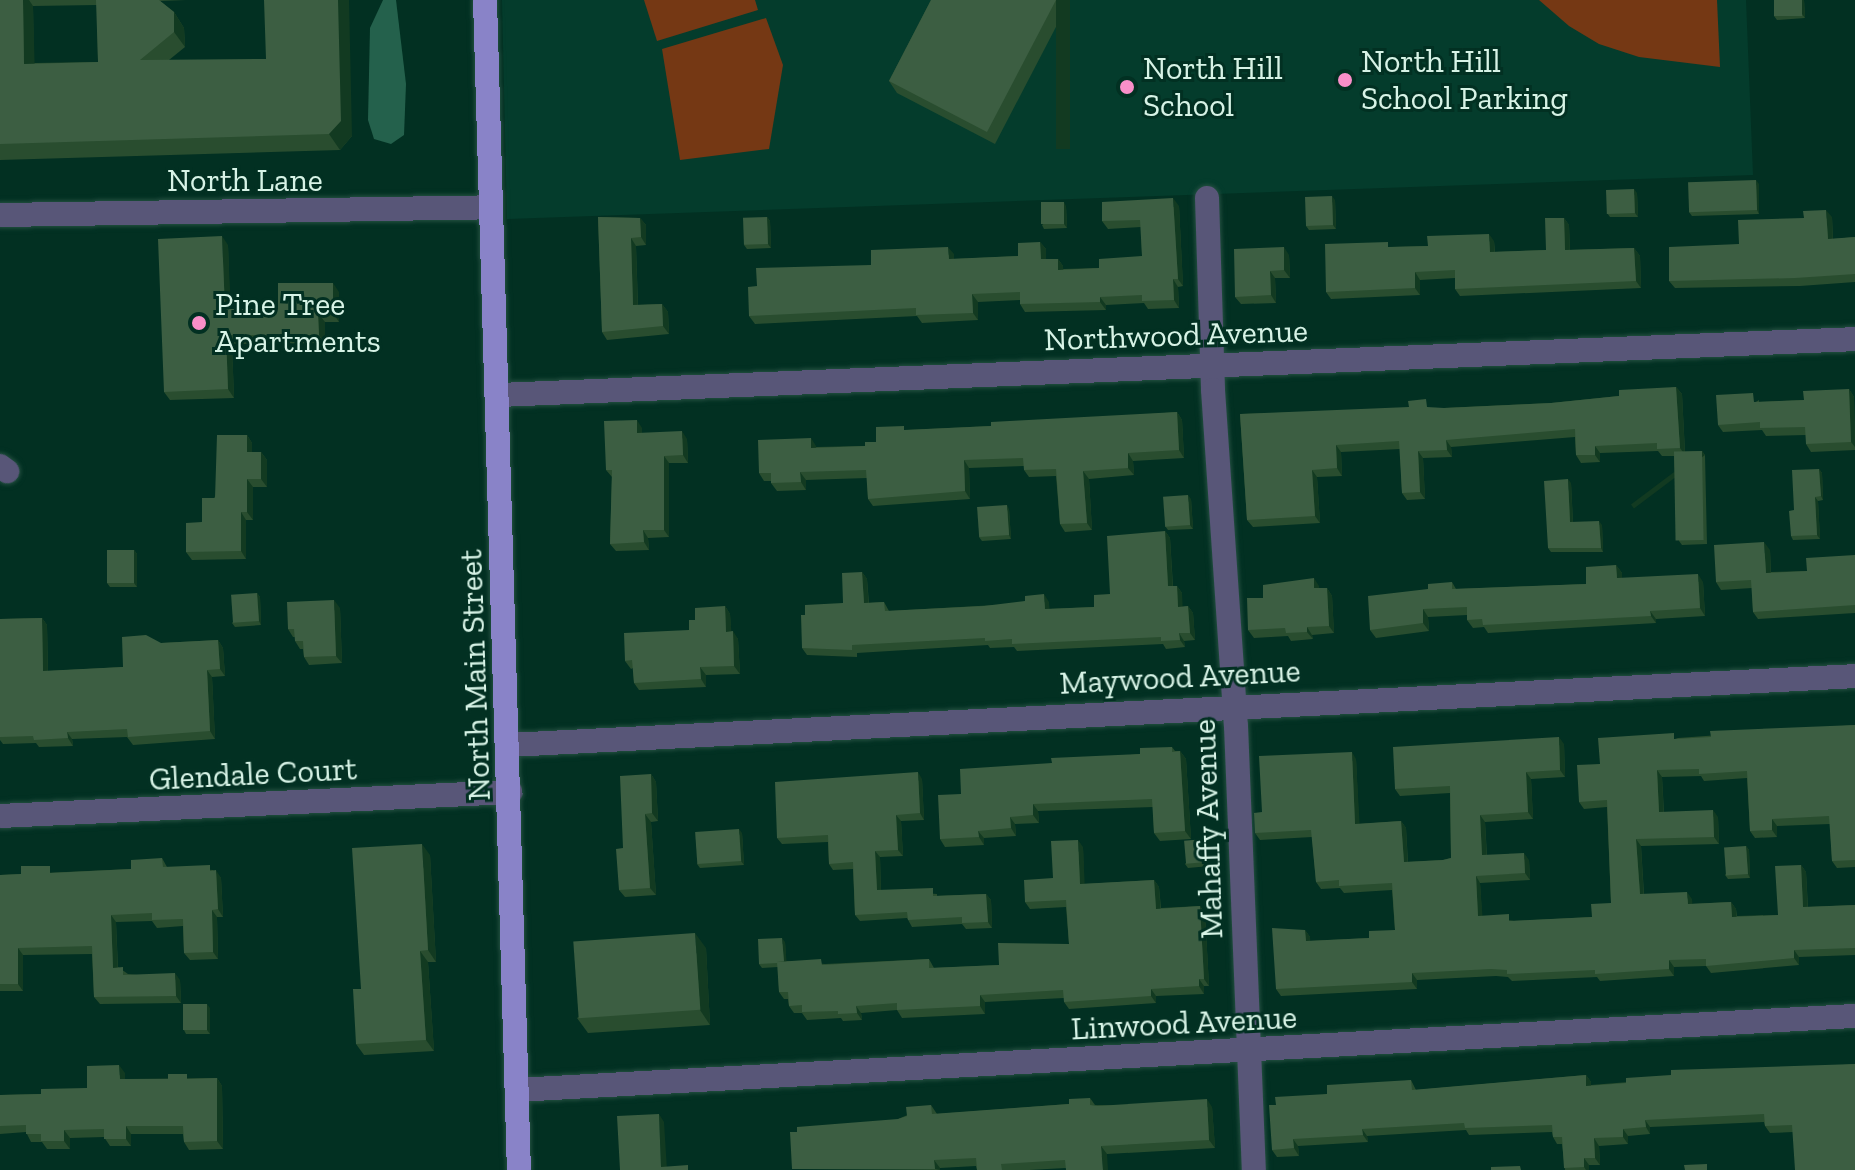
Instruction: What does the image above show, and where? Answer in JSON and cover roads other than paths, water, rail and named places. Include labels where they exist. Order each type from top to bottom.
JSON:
[{"type":"main road","name":"North Main Street","points":[[485,0],[499,395],[519,1170]]},
{"type":"street","name":"Mahaffy Avenue","points":[[1207,198],[1213,366],[1235,706],[1254,1170]]},
{"type":"street","name":"North Lane","points":[[0,215],[490,207]]},
{"type":"street","name":"Northwood Avenue","points":[[499,395],[1855,339]]},
{"type":"street","name":"Maywood Avenue","points":[[509,745],[1855,676]]},
{"type":"street","name":"Glendale Court","points":[[0,816],[510,792]]},
{"type":"street","name":"Linwood Avenue","points":[[517,1090],[1855,1016]]},
{"type":"place","name":"North Hill School Parking","points":[[1345,80]]},
{"type":"place","name":"North Hill School","points":[[1127,87]]},
{"type":"place","name":"Pine Tree Apartments","points":[[199,323]]}]
